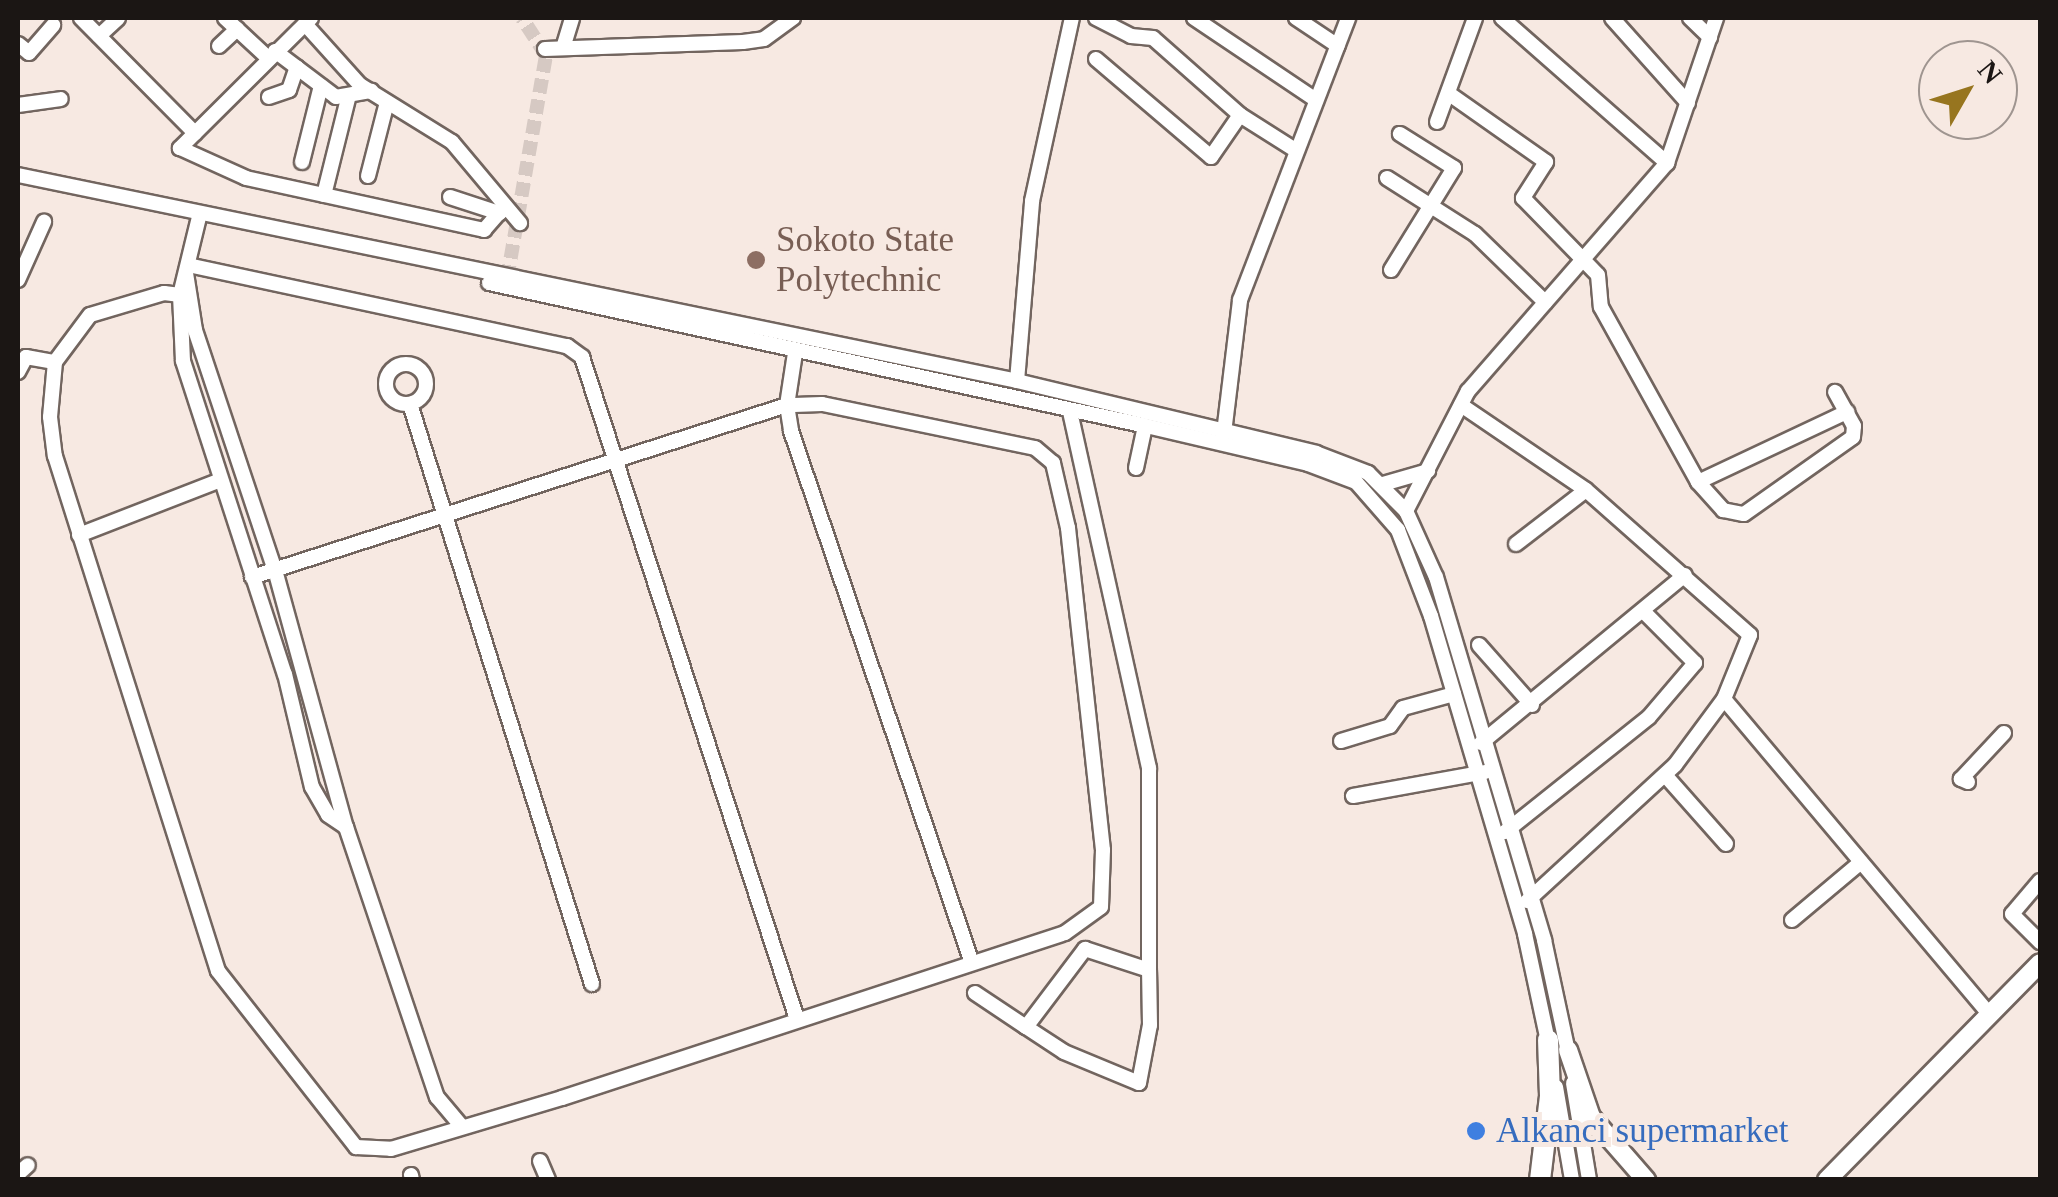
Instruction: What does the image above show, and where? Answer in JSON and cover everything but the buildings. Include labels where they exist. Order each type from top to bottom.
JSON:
[{"type":"highway","points":[[1540,1180],[1558,1045]]},
{"type":"main road","points":[[1828,1180],[2040,963]]},
{"type":"main road","points":[[1843,1180],[2040,979]]},
{"type":"main road","points":[[1558,1045],[1591,1117],[1646,1180]]},
{"type":"street","points":[[81,18],[195,132]]},
{"type":"street","points":[[99,36],[118,18]]},
{"type":"street","points":[[563,48],[572,18]]},
{"type":"street","points":[[545,49],[743,42],[764,39],[793,18]]},
{"type":"street","points":[[1017,381],[1032,201],[1072,18]]},
{"type":"street","points":[[1096,18],[1131,36],[1154,38],[1240,116],[1297,151]]},
{"type":"street","points":[[1194,18],[1316,100]]},
{"type":"street","points":[[1296,18],[1338,46]]},
{"type":"street","points":[[1224,433],[1240,300],[1348,18]]},
{"type":"street","points":[[1437,122],[1475,18]]},
{"type":"street","points":[[1502,18],[1666,163]]},
{"type":"street","points":[[1612,18],[1688,103]]},
{"type":"street","points":[[1690,18],[1710,37]]},
{"type":"street","points":[[1406,511],[1461,405],[1666,163],[1716,18]]},
{"type":"street","points":[[503,210],[484,230],[246,178],[180,148],[308,20],[371,91],[452,142],[503,210],[520,223]]},
{"type":"street","points":[[219,46],[230,21],[321,86],[348,99],[371,91]]},
{"type":"street","points":[[18,44],[29,53],[52,25]]},
{"type":"street","points":[[1096,59],[1211,156],[1240,116]]},
{"type":"street","points":[[269,97],[290,90],[296,67]]},
{"type":"street","points":[[302,162],[321,86]]},
{"type":"street","points":[[1448,92],[1546,162],[1523,198],[1586,258],[1598,275],[1601,307],[1698,482],[1729,514],[1744,514],[1854,437],[1847,412],[1835,392]]},
{"type":"street","points":[[18,105],[62,99]]},
{"type":"street","points":[[324,195],[348,99]]},
{"type":"street","points":[[368,176],[388,102]]},
{"type":"street","points":[[1392,270],[1454,168],[1400,134]]},
{"type":"street","points":[[18,175],[437,265],[1017,381],[1337,458],[1384,484],[1406,511],[1436,577],[1512,830],[1524,901],[1589,1180]]},
{"type":"street","points":[[1387,178],[1474,234],[1545,302]]},
{"type":"street","points":[[450,197],[503,210]]},
{"type":"street","points":[[200,213],[180,295],[183,362],[252,576],[312,787],[328,815],[346,827]]},
{"type":"street","points":[[18,280],[44,222]]},
{"type":"street","points":[[437,265],[521,294],[1308,464],[1366,490],[1407,547],[1496,835],[1524,901],[1558,1045],[1572,1180]]},
{"type":"street","points":[[187,269],[573,349],[589,368],[618,460],[640,550],[796,1016]]},
{"type":"street","points":[[187,269],[195,330],[275,570],[346,827],[437,1098],[461,1126]]},
{"type":"street","points":[[180,295],[164,293],[90,315],[55,362],[50,417],[79,534],[218,971],[356,1147],[390,1149],[1085,923],[1101,906],[1106,887],[1068,528],[1050,455],[1021,443],[822,404],[787,404],[252,576]]},
{"type":"street","points":[[795,353],[787,404],[971,960]]},
{"type":"street","points":[[18,372],[26,357],[55,362]]},
{"type":"street","points":[[410,404],[592,984]]},
{"type":"street","points":[[1461,405],[1586,490],[1750,634],[1724,698],[1664,776],[1524,901]]},
{"type":"street","points":[[1698,482],[1847,412]]},
{"type":"street","points":[[975,993],[1064,1052],[1139,1083],[1150,1025],[1149,768],[1070,413]]},
{"type":"street","points":[[1136,468],[1146,426]]},
{"type":"street","points":[[1384,484],[1428,471]]},
{"type":"street","points":[[79,534],[222,480]]},
{"type":"street","points":[[1516,544],[1586,490]]},
{"type":"street","points":[[1469,745],[1486,742],[1685,575]]},
{"type":"street","points":[[1496,835],[1512,830],[1648,717],[1695,663],[1643,612]]},
{"type":"street","points":[[1479,645],[1532,705]]},
{"type":"street","points":[[1341,741],[1390,726],[1402,708],[1454,694]]},
{"type":"street","points":[[1724,698],[1991,1016]]},
{"type":"street","points":[[1968,782],[1961,779],[2004,733]]},
{"type":"street","points":[[1352,796],[1494,770]]},
{"type":"street","points":[[1664,776],[1726,844]]},
{"type":"street","points":[[1792,920],[1860,862]]},
{"type":"street","points":[[2040,882],[2012,914],[2040,942]]},
{"type":"street","points":[[1026,1027],[1085,949],[1149,970]]},
{"type":"street","points":[[540,1161],[548,1180]]},
{"type":"tunnel","points":[[507,279],[546,55],[522,18]]},
{"type":"place","name":"Sokoto State Polytechnic","points":[[756,260]]},
{"type":"place","name":"Alkanci supermarket","points":[[1476,1131]]}]
